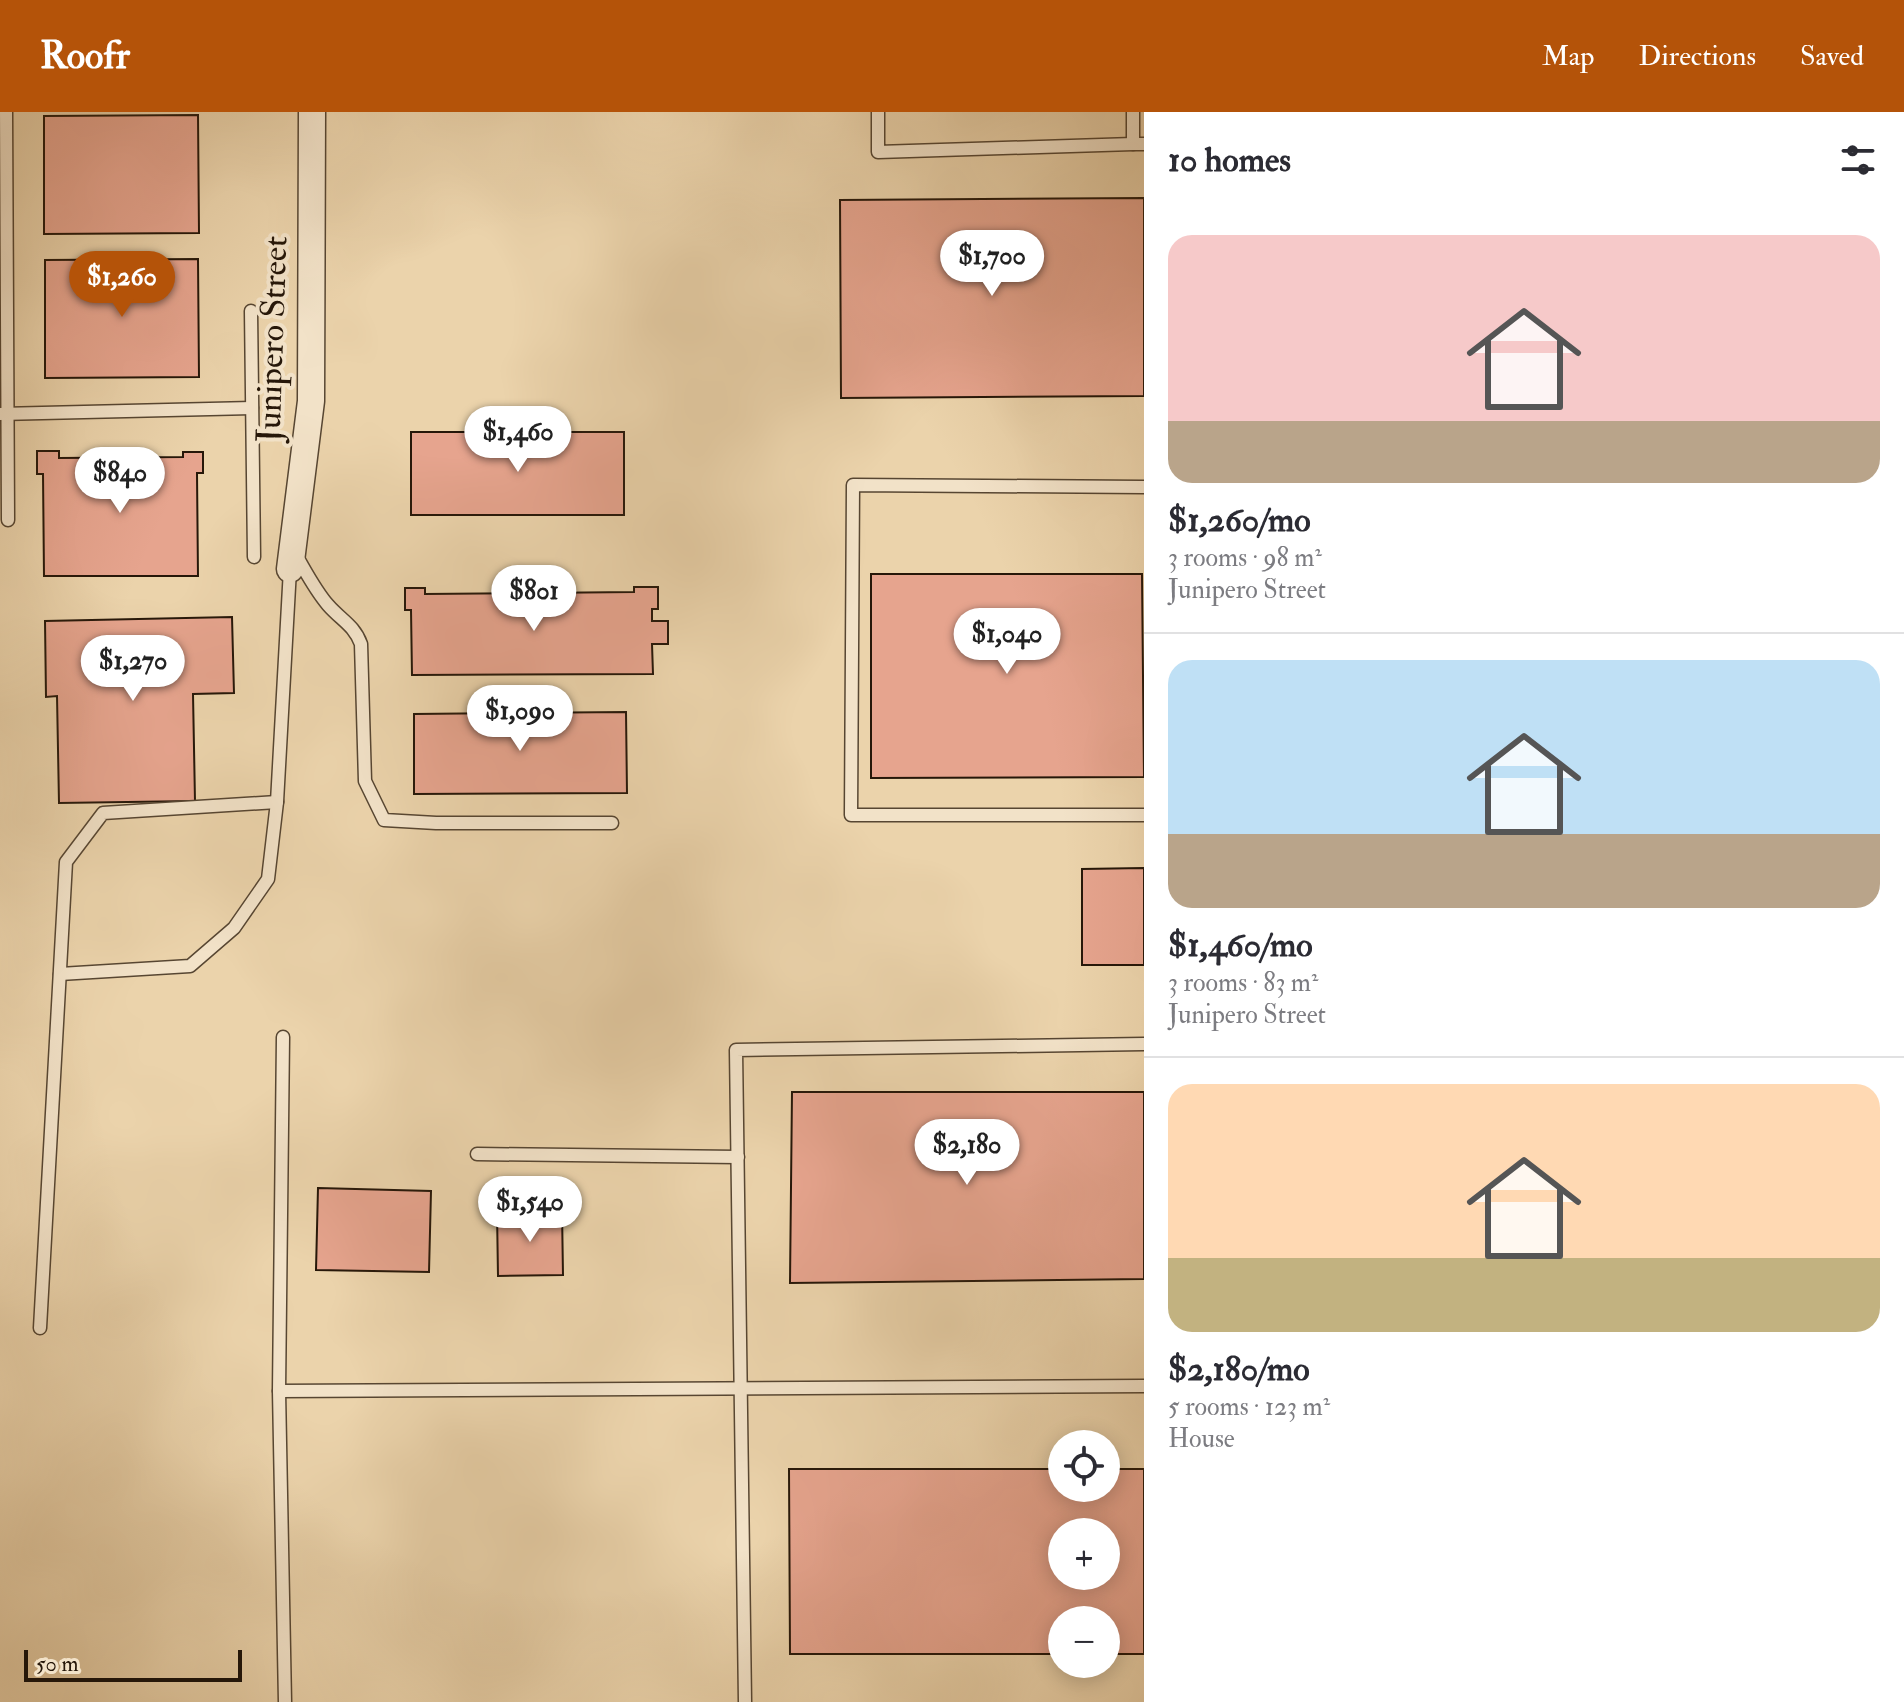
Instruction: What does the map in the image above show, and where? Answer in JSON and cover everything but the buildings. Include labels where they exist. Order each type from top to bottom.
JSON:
[{"type":"street","name":"Junipero Street","points":[[290,557],[311,401],[312,112]]},
{"type":"lane","points":[[6,112],[4,414],[8,520]]},
{"type":"lane","points":[[878,112],[878,152],[1138,144],[1133,112]]},
{"type":"lane","points":[[251,311],[254,557]]},
{"type":"lane","points":[[4,414],[252,408]]},
{"type":"lane","points":[[1144,487],[853,485],[851,815],[1144,815]]},
{"type":"lane","points":[[60,974],[190,966],[234,928],[268,879],[277,802],[290,557]]},
{"type":"lane","points":[[290,557],[330,608],[356,629],[361,644],[365,781],[384,820],[612,823]]},
{"type":"lane","points":[[40,1328],[66,862],[103,813],[277,802]]},
{"type":"lane","points":[[283,1037],[279,1391],[285,1702]]},
{"type":"lane","points":[[745,1702],[736,1050],[1144,1044]]},
{"type":"lane","points":[[477,1154],[738,1157]]},
{"type":"lane","points":[[279,1391],[1144,1386]]}]
